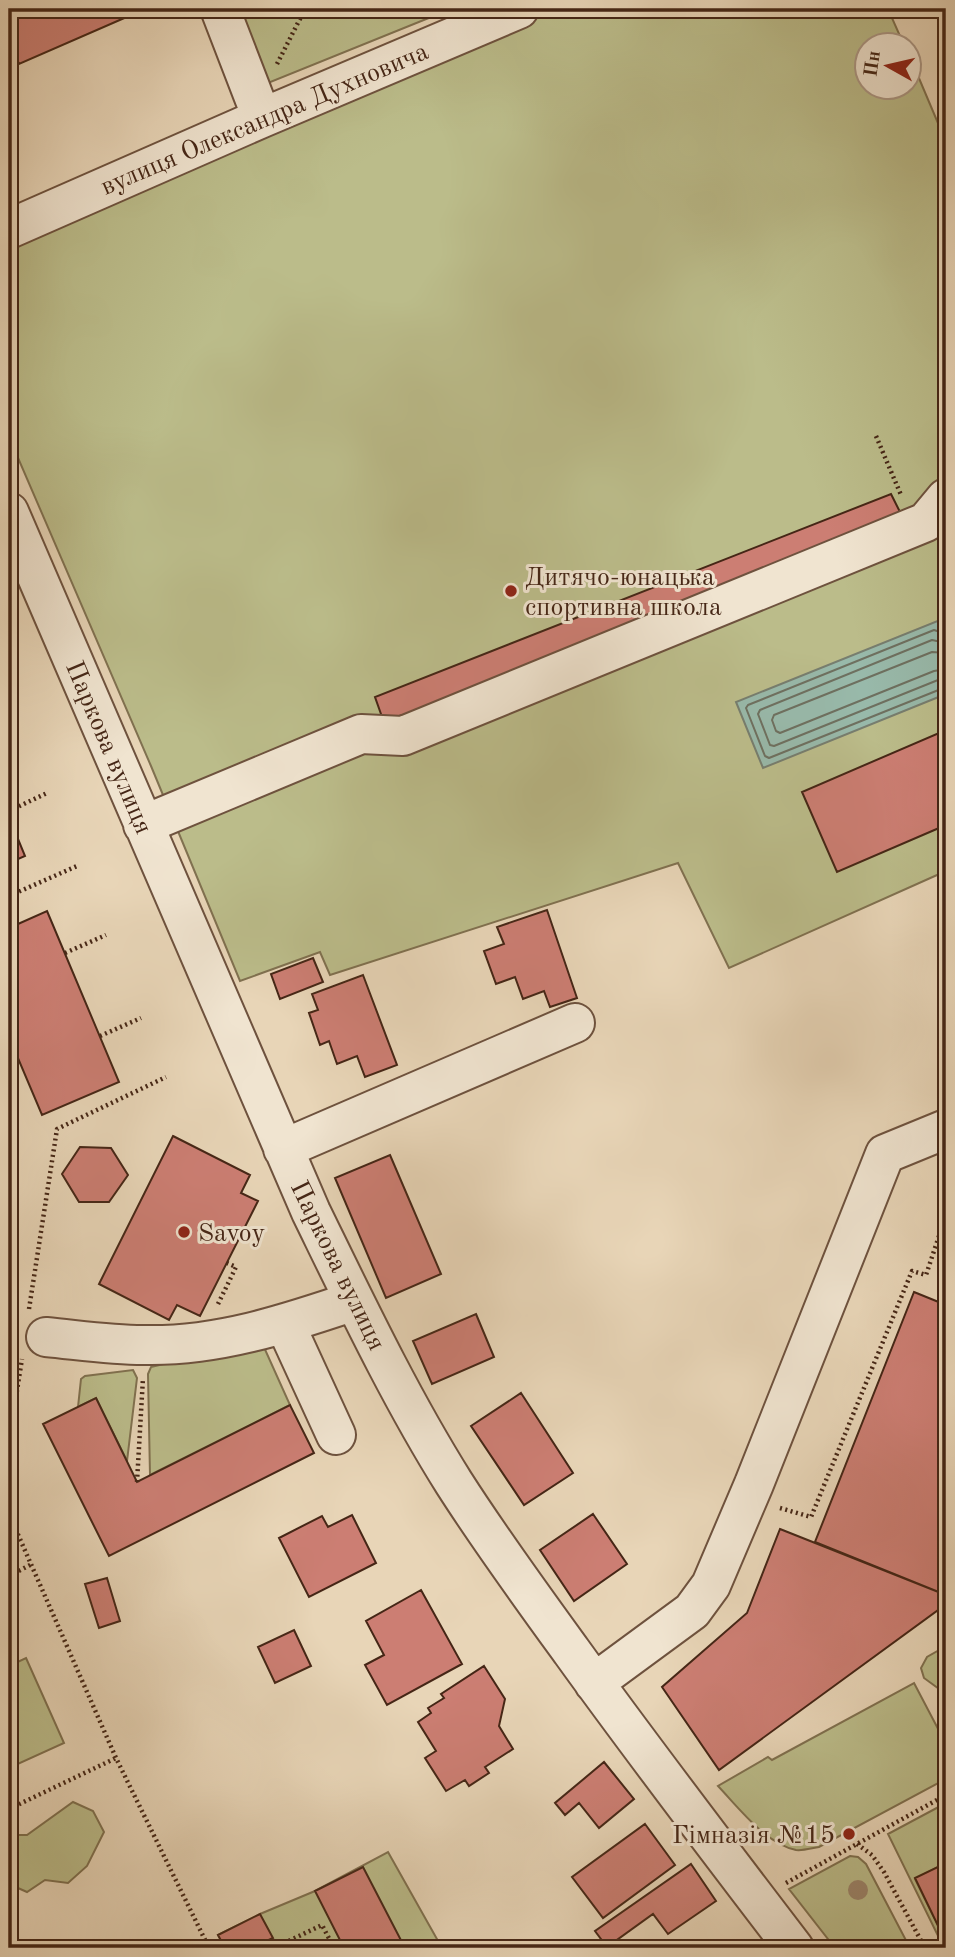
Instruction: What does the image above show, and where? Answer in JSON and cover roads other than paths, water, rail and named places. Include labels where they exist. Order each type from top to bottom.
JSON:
[{"type":"street","points":[[220,9],[262,118]]},
{"type":"street","name":"вулиця Олександра Духновича","points":[[9,229],[519,9]]},
{"type":"street","points":[[143,825],[361,734],[402,736],[926,522],[946,498]]},
{"type":"street","name":"Паркова вулиця","points":[[9,512],[311,1212],[354,1301],[412,1410],[453,1481],[501,1554],[658,1771],[794,1948]]},
{"type":"street","points":[[283,1149],[575,1023]]},
{"type":"street","points":[[594,1683],[692,1611],[711,1584],[754,1484],[885,1154],[946,1129]]},
{"type":"street","points":[[32,1334],[145,1346],[202,1341],[255,1332],[354,1301]]},
{"type":"street","points":[[285,1324],[336,1434]]},
{"type":"water","points":[[940,620],[946,635],[946,694],[763,768],[736,702]]},
{"type":"place","name":"Дитячо-юнацька спортивна школа","points":[[511,591]]},
{"type":"place","name":"Savoy","points":[[184,1232]]},
{"type":"place","name":"Гімназія №15","points":[[849,1834]]}]
